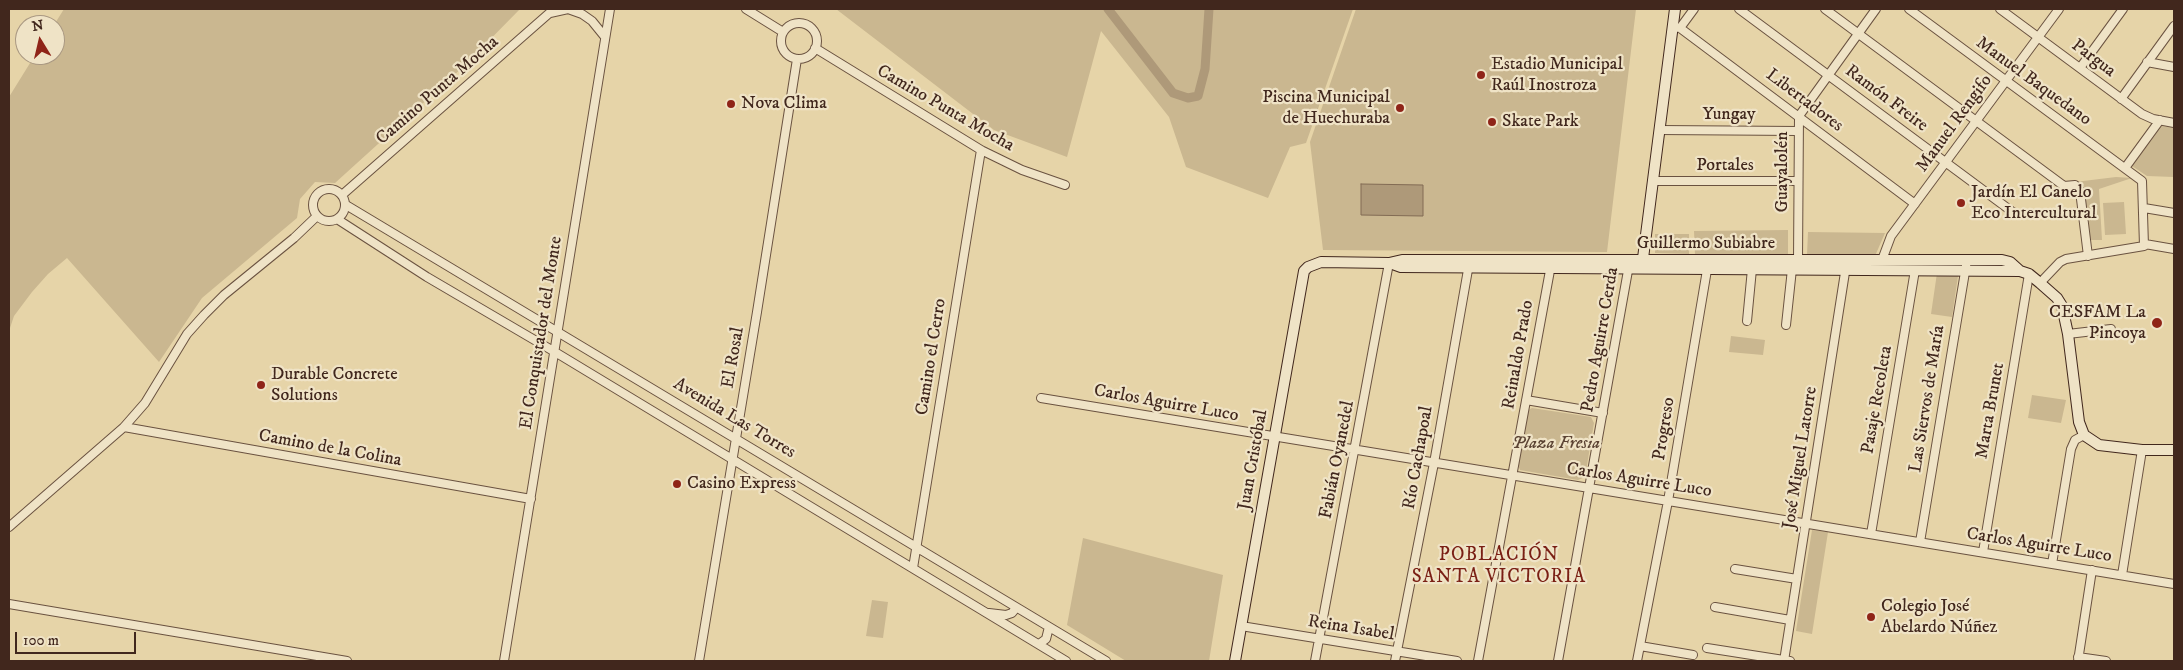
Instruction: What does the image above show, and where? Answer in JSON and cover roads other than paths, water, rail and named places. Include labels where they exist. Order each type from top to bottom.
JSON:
[{"type":"street","points":[[552,11],[568,9],[582,14],[592,21],[605,37]]},
{"type":"street","name":"El Conquistador del Monte","points":[[504,661],[610,9]]},
{"type":"street","points":[[746,9],[783,32]]},
{"type":"street","points":[[1642,264],[1659,130],[1676,28],[1675,9]]},
{"type":"street","points":[[1676,28],[1694,9]]},
{"type":"street","name":"Ramón Freire","points":[[1739,9],[2014,213]]},
{"type":"street","points":[[1825,9],[2064,186],[2075,185],[2080,191],[2088,256]]},
{"type":"street","name":"Guayalolén","points":[[1798,260],[1799,116],[1876,9]]},
{"type":"street","name":"Manuel Baquedano","points":[[1909,9],[2140,179],[2143,184],[2144,208]]},
{"type":"street","name":"Pargua","points":[[2000,9],[2142,114],[2174,123]]},
{"type":"street","name":"Manuel Rengifo","points":[[1882,260],[1890,238],[2059,9]]},
{"type":"street","points":[[2080,68],[2123,9]]},
{"type":"street","name":"Camino Punta Mocha","points":[[342,195],[552,11]]},
{"type":"street","points":[[798,23],[810,27],[816,37],[815,48],[808,56],[797,59],[791,57],[783,49],[781,37],[783,32],[787,27],[798,23]]},
{"type":"street","points":[[2121,99],[2174,26]]},
{"type":"street","name":"Libertadores","points":[[1676,28],[1799,116],[1915,204]]},
{"type":"street","name":"Camino Punta Mocha","points":[[815,48],[981,150],[1022,170],[1065,185]]},
{"type":"street","name":"El Rosal","points":[[699,661],[797,59]]},
{"type":"street","points":[[2148,62],[2174,67]]},
{"type":"street","points":[[2125,168],[2160,120]]},
{"type":"street","name":"Yungay","points":[[1659,130],[1798,131]]},
{"type":"street","name":"Camino el Cerro","points":[[913,568],[981,150]]},
{"type":"street","name":"Portales","points":[[1653,181],[1798,181]]},
{"type":"street","points":[[329,189],[342,195],[346,205],[343,213],[337,219],[324,221],[317,216],[313,203],[317,194],[329,189]]},
{"type":"street","name":"Avenida Las Torres","points":[[346,205],[558,330],[1106,661]]},
{"type":"street","points":[[2145,244],[2144,208],[2174,213]]},
{"type":"street","points":[[9,527],[124,427],[145,404],[187,334],[204,314],[224,295],[294,238],[317,216]]},
{"type":"street","name":"Avenida Las Torres","points":[[337,219],[427,277],[555,352],[1066,661]]},
{"type":"street","points":[[2040,283],[2060,262],[2140,248],[2145,244],[2174,249]]},
{"type":"street","name":"Guillermo Subiabre","points":[[1308,266],[1321,262],[1389,263],[1402,260],[1469,264],[1708,264],[1798,260],[1916,270],[1966,265]]},
{"type":"street","points":[[1786,325],[1792,269],[1798,260]]},
{"type":"street","name":"Guillermo Subiabre","points":[[1708,264],[1752,269],[1792,269],[1882,260],[1966,265],[2025,272]]},
{"type":"street","name":"Fabián Oyanedel","points":[[1316,661],[1389,263]]},
{"type":"street","name":"Río Cachapoal","points":[[1396,661],[1434,463],[1469,264]]},
{"type":"street","name":"Reinaldo Prado","points":[[1478,661],[1551,264]]},
{"type":"street","name":"Pedro Aguirre Cerda","points":[[1558,661],[1629,264]]},
{"type":"street","name":"Progreso","points":[[1638,661],[1668,501],[1708,264]]},
{"type":"street","name":"José Miguel Latorre","points":[[1786,661],[1790,620],[1847,265]]},
{"type":"street","name":"Las Siervos de María","points":[[1920,542],[1966,265]]},
{"type":"street","name":"Juan Cristóbal","points":[[1235,661],[1304,272],[1308,266]]},
{"type":"street","points":[[1747,321],[1752,269]]},
{"type":"street","name":"Pasaje Recoleta","points":[[1871,534],[1916,270]]},
{"type":"street","points":[[2025,272],[2060,302],[2065,315],[2078,422],[2084,435],[2099,445],[2142,450],[2174,450]]},
{"type":"street","name":"Marta Brunet","points":[[1983,552],[2025,272]]},
{"type":"street","points":[[2068,334],[2111,328]]},
{"type":"street","name":"Carlos Aguirre Luco","points":[[1041,398],[2174,584]]},
{"type":"street","points":[[1526,400],[1603,413]]},
{"type":"street","name":"Camino de la Colina","points":[[124,427],[530,499]]},
{"type":"street","points":[[2052,564],[2071,449],[2075,440],[2084,435]]},
{"type":"street","points":[[2122,575],[2142,450]]},
{"type":"street","points":[[1735,569],[1797,579]]},
{"type":"street","points":[[2092,570],[2078,659],[2106,661]]},
{"type":"street","points":[[9,604],[347,661]]},
{"type":"street","points":[[1715,607],[1790,620]]},
{"type":"street","points":[[984,612],[1006,615],[1012,613],[1016,608]]},
{"type":"street","name":"Reina Isabel","points":[[1241,626],[1457,661]]},
{"type":"street","points":[[1039,644],[1046,639],[1049,627]]},
{"type":"street","points":[[1640,646],[1693,655]]},
{"type":"street","points":[[1707,648],[1786,661]]},
{"type":"waterway","points":[[1108,9],[1173,93],[1188,98],[1198,96],[1205,69],[1209,9]]},
{"type":"place","name":"Estadio Municipal Raúl Inostroza","points":[[1481,75]]},
{"type":"place","name":"Nova Clima","points":[[731,104]]},
{"type":"place","name":"Piscina Municipal de Huechuraba","points":[[1400,108]]},
{"type":"place","name":"Skate Park","points":[[1492,122]]},
{"type":"place","name":"Jardín El Canelo Eco Intercultural","points":[[1961,203]]},
{"type":"place","name":"CESFAM La Pincoya","points":[[2157,323]]},
{"type":"place","name":"Durable Concrete Solutions","points":[[261,385]]},
{"type":"place","name":"Casino Express","points":[[677,484]]},
{"type":"place","name":"Colegio José Abelardo Núñez","points":[[1871,617]]},
{"type":"district","name":"POBLACIÓN SANTA VICTORIA","points":[[1499,567]]},
{"type":"park label","name":"Plaza Fresia","points":[[1556,444]]}]
